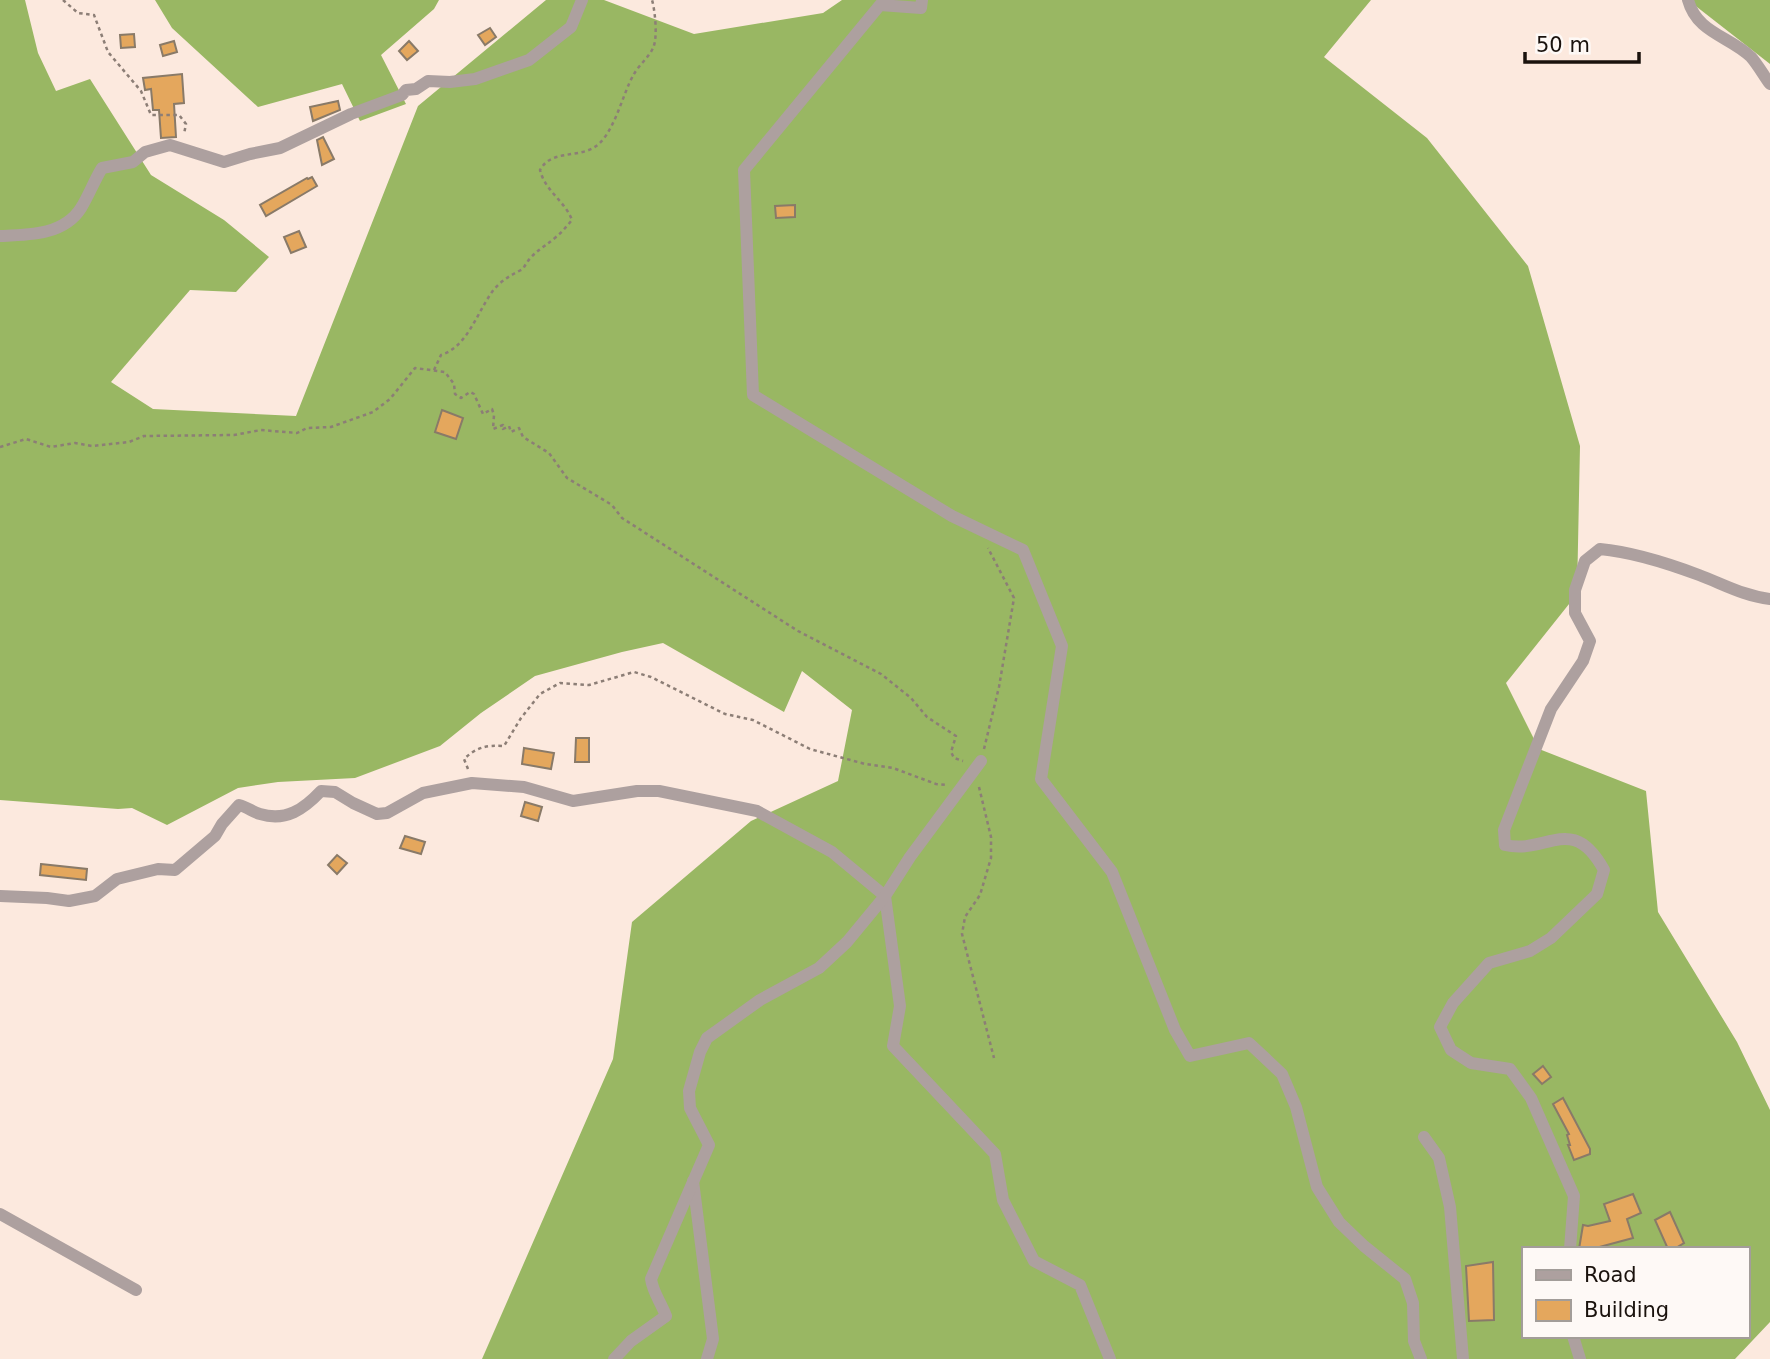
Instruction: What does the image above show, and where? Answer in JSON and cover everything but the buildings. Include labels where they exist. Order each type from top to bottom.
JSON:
[{"type":"street","points":[[0,236],[44,232],[69,223],[80,209],[102,168],[133,162],[145,152],[170,145],[224,162],[279,148],[351,114],[402,95],[406,90],[416,89],[428,81],[475,79],[529,60],[571,27],[582,0]]},
{"type":"street","points":[[922,0],[921,8],[880,5],[744,170],[753,395],[952,516],[1023,550],[1062,646],[1041,779],[1112,872],[1175,1030],[1190,1056],[1249,1043],[1282,1074],[1296,1107],[1317,1187],[1339,1222],[1405,1279],[1413,1303],[1414,1341],[1421,1359]]},
{"type":"street","points":[[1688,0],[1691,12],[1703,27],[1751,58],[1770,84]]},
{"type":"street","points":[[1570,1247],[1574,1196],[1531,1098],[1510,1069],[1471,1063],[1451,1051],[1440,1027],[1453,1003],[1489,962],[1530,951],[1551,939],[1597,894],[1604,870],[1595,853],[1577,840],[1550,839],[1519,848],[1505,845],[1504,830],[1552,709],[1583,661],[1590,641],[1575,613],[1575,590],[1585,561],[1600,550],[1625,551],[1697,574],[1751,597],[1770,599]]},
{"type":"street","points":[[614,1359],[631,1341],[666,1316],[662,1303],[653,1292],[651,1279],[709,1145],[690,1108],[689,1091],[700,1052],[707,1038],[760,1000],[819,968],[847,942],[885,896],[910,857],[981,761]]},
{"type":"street","points":[[0,896],[69,901],[95,896],[117,879],[158,869],[175,870],[215,836],[239,805],[260,814],[286,816],[299,811],[321,791],[335,792],[377,814],[387,813],[423,793],[472,783],[524,787],[573,801],[637,791],[659,791],[757,811],[832,852],[885,896],[900,1006],[893,1046],[995,1154],[1003,1200],[1034,1261],[1080,1285],[1110,1359]]},
{"type":"street","points":[[1424,1137],[1439,1158],[1450,1206],[1463,1359]]},
{"type":"street","points":[[693,1181],[713,1339],[707,1359]]},
{"type":"street","points":[[0,1214],[136,1290]]},
{"type":"street","points":[[1574,1338],[1580,1359]]},
{"type":"path","points":[[63,0],[78,13],[94,15],[108,52],[141,91],[151,115],[179,115],[186,124],[183,148]]},
{"type":"path","points":[[434,371],[441,355],[454,351],[493,290],[510,274],[523,269],[541,246],[554,239],[572,220],[542,180],[540,170],[555,157],[593,148],[607,133],[634,74],[654,47],[655,10],[652,0]]},
{"type":"path","points":[[0,447],[26,439],[51,447],[75,443],[92,446],[128,442],[144,436],[234,435],[261,430],[297,433],[307,428],[331,427],[373,412],[390,399],[415,368],[445,372],[454,384],[455,394],[461,398],[470,392],[474,394],[484,414],[492,409],[493,429],[503,425],[503,429],[509,426],[511,432],[519,428],[523,437],[549,453],[567,478],[612,505],[622,518],[798,631],[881,674],[911,698],[926,717],[956,736],[951,752],[954,758],[965,761],[981,761],[999,687],[1014,598],[976,527]]},
{"type":"path","points":[[498,783],[467,769],[464,759],[476,748],[487,745],[504,746],[540,694],[560,683],[589,685],[634,672],[651,677],[725,714],[753,720],[810,749],[865,764],[893,768],[936,784],[950,785]]},
{"type":"path","points":[[979,788],[991,837],[990,858],[980,895],[965,917],[962,934],[994,1058]]},
{"type":"green space","points":[[0,0],[25,0],[38,53],[56,91],[90,79],[151,175],[224,220],[269,257],[236,292],[190,290],[111,382],[153,409],[296,416],[418,106],[546,0],[604,0],[694,34],[823,13],[842,0],[1371,0],[1324,57],[1427,138],[1528,266],[1580,446],[1577,594],[1506,683],[1539,749],[1646,791],[1658,912],[1737,1042],[1770,1110],[1770,1322],[1735,1359],[482,1359],[613,1059],[632,922],[751,821],[838,781],[852,710],[802,671],[784,712],[663,643],[535,676],[481,713],[440,746],[355,778],[278,782],[238,788],[167,825],[132,808],[0,800]]},
{"type":"green space","points":[[155,0],[439,0],[434,9],[381,55],[406,104],[360,121],[342,84],[258,107],[172,28]]},
{"type":"green space","points":[[1688,0],[1770,0],[1770,64]]}]
